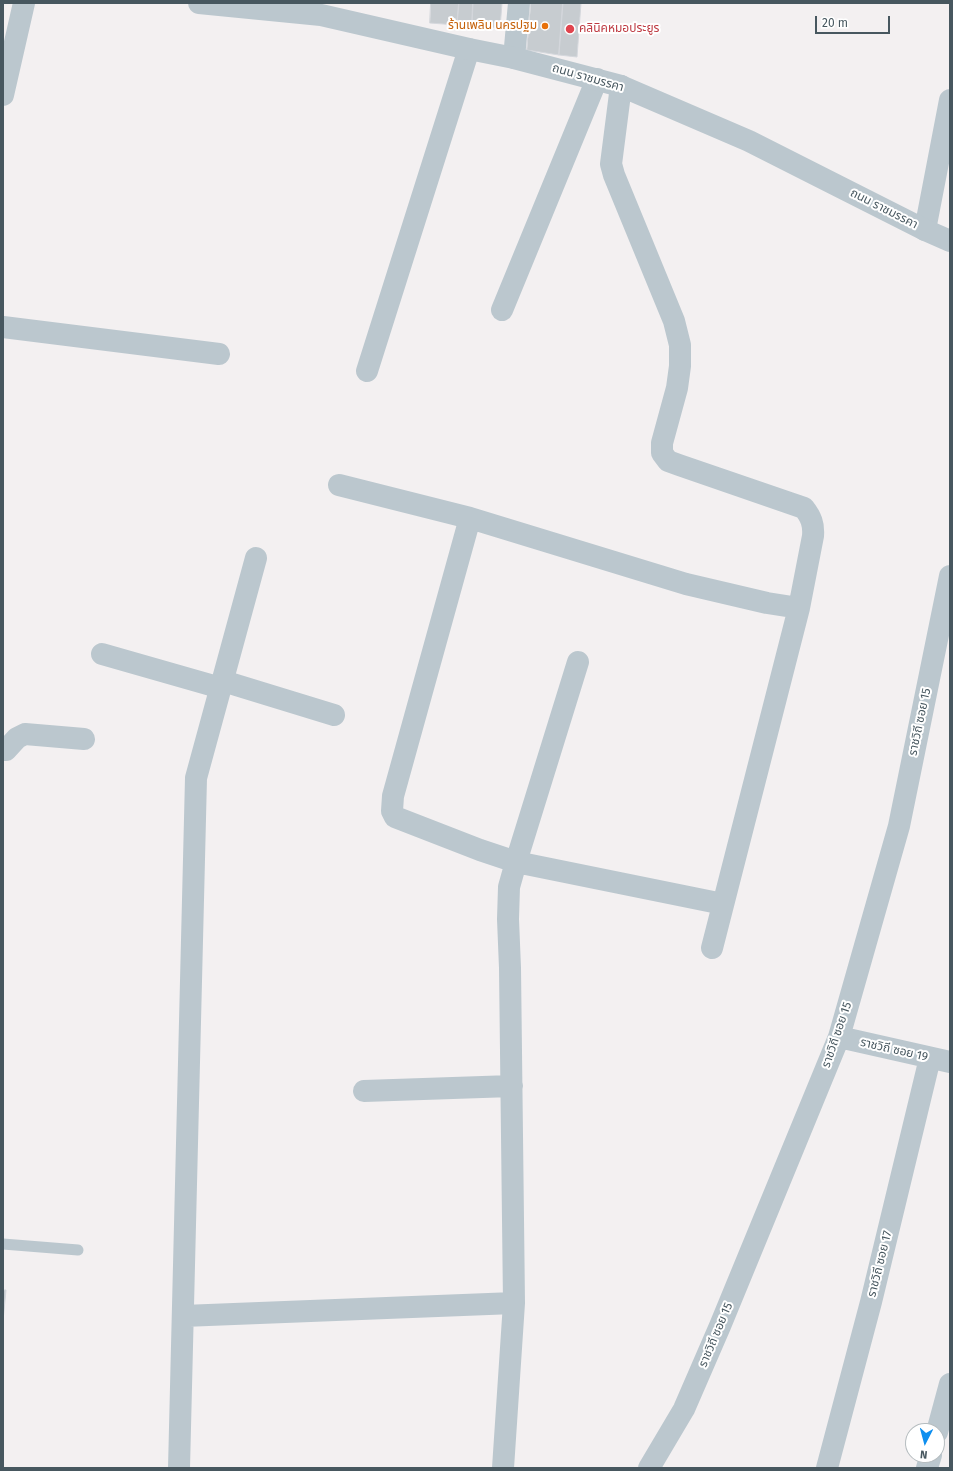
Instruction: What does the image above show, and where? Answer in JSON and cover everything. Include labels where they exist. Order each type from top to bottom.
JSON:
[{"type":"street","points":[[3,95],[24,3]]},
{"type":"street","name":"ถนน ราชมรรคา","points":[[199,3],[321,9],[469,49],[514,58],[622,86],[749,141],[925,230],[950,241]]},
{"type":"street","points":[[514,58],[519,3]]},
{"type":"street","points":[[367,371],[469,49]]},
{"type":"street","points":[[502,310],[597,79]]},
{"type":"street","points":[[622,86],[611,164],[614,175],[674,321],[680,345],[677,388],[662,443],[662,454],[668,461],[804,508],[810,516],[814,526],[799,608],[712,948]]},
{"type":"street","points":[[925,230],[950,100]]},
{"type":"street","points":[[3,327],[219,354]]},
{"type":"street","points":[[339,485],[470,518],[686,584],[799,608]]},
{"type":"street","points":[[470,518],[393,796],[392,811],[395,817],[480,850],[516,862],[723,904]]},
{"type":"street","points":[[179,1468],[196,778],[256,558]]},
{"type":"street","name":"ราชวิถี ซอย 15","points":[[649,1468],[684,1409],[723,1319],[839,1037],[899,826],[950,576]]},
{"type":"street","points":[[102,654],[334,715]]},
{"type":"street","points":[[503,1468],[514,1303],[512,1086],[508,919],[509,887],[578,662]]},
{"type":"street","points":[[3,750],[6,750],[17,738],[25,734],[84,739]]},
{"type":"street","name":"ราชวิถี ซอย 19","points":[[839,1037],[940,1060]]},
{"type":"street","name":"ราชวิถี ซอย 17","points":[[827,1468],[871,1302],[940,1060]]},
{"type":"street","points":[[364,1091],[512,1086]]},
{"type":"street","points":[[183,1316],[514,1303]]},
{"type":"street","points":[[939,1423],[950,1384]]},
{"type":"lane","points":[[3,1244],[78,1250]]},
{"type":"building","points":[[431,3],[459,3],[457,25],[430,23]]},
{"type":"building","points":[[459,3],[473,3],[472,26],[457,25]]},
{"type":"building","points":[[473,3],[502,3],[500,28],[472,26]]},
{"type":"building","name":"ร้านเพลิน นครปฐม","points":[[531,3],[563,3],[559,55],[527,50]]},
{"type":"building","name":"คลินิคหมอประยูร","points":[[563,3],[581,3],[577,57],[559,55]]},
{"type":"building","points":[[3,1290],[6,1290],[3,1321]]},
{"type":"place","name":"ร้านเพลิน นครปฐม","points":[[545,26]]},
{"type":"place","name":"คลินิคหมอประยูร","points":[[570,29]]}]
